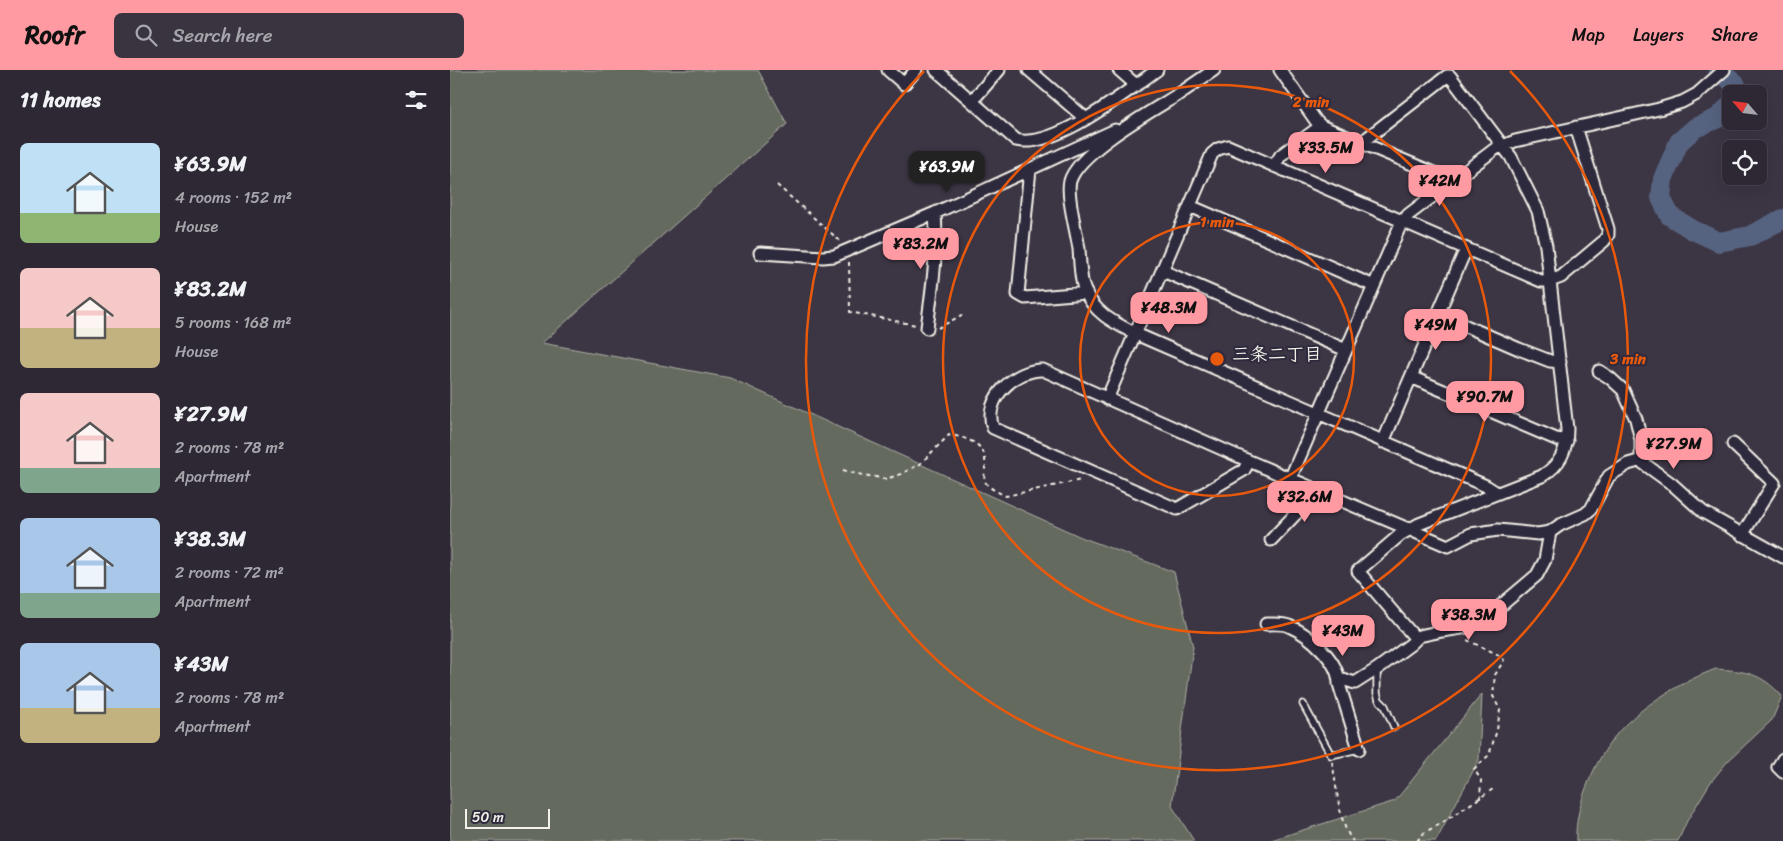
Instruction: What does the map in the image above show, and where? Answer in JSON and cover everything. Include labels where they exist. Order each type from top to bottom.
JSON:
[{"type":"street","points":[[888,70],[904,84],[916,70]]},
{"type":"street","points":[[936,70],[1016,140],[1029,142],[1086,119],[1157,70]]},
{"type":"street","points":[[972,101],[999,70]]},
{"type":"street","points":[[1029,70],[1086,119]]},
{"type":"street","points":[[1119,70],[1136,85]]},
{"type":"street","points":[[1214,70],[1131,124],[1089,156],[1070,182],[1069,196],[1076,227],[1084,290],[1098,311],[1107,319],[1136,334],[1486,486],[1497,493]]},
{"type":"street","points":[[1280,70],[1316,122],[1321,126],[1453,181]]},
{"type":"street","points":[[1290,479],[1403,221],[1453,181],[1502,146],[1516,141],[1659,109],[1682,102],[1697,94],[1724,70]]},
{"type":"street","points":[[1362,142],[1449,73],[1515,165],[1538,211],[1546,246],[1560,362],[1567,441],[1561,460],[1552,470],[1542,476],[1409,529],[1358,571],[1416,638]]},
{"type":"street","points":[[760,254],[834,256],[935,213],[1099,136],[1131,124]]},
{"type":"street","points":[[1274,166],[1281,155],[1321,126]]},
{"type":"street","points":[[1107,399],[1212,154],[1218,149],[1228,146],[1541,281],[1550,281],[1561,277],[1604,241],[1608,235],[1608,229],[1576,127]]},
{"type":"street","points":[[1030,169],[1018,294],[1025,298],[1086,293]]},
{"type":"street","points":[[1190,206],[1374,286]]},
{"type":"street","points":[[927,328],[935,268],[935,213]]},
{"type":"street","points":[[1383,442],[1468,249]]},
{"type":"street","points":[[1163,271],[1346,350]]},
{"type":"street","points":[[1438,314],[1519,349],[1550,361],[1560,362]]},
{"type":"street","points":[[1249,461],[1244,470],[1177,509],[993,428],[990,420],[1000,392],[1009,383],[1023,374],[1035,370],[1043,370],[1290,479],[1448,546],[1471,534],[1498,530],[1538,534],[1550,532],[1591,509],[1608,476],[1628,464],[1642,460]]},
{"type":"street","points":[[1598,371],[1610,378],[1623,390],[1636,419],[1641,440],[1643,463],[1672,484],[1703,512],[1783,557]]},
{"type":"street","points":[[1411,377],[1556,439],[1567,441]]},
{"type":"street","points":[[1733,444],[1774,483],[1742,535]]},
{"type":"street","points":[[1271,540],[1310,499],[1315,489]]},
{"type":"street","points":[[1339,678],[1355,683],[1377,670],[1419,636],[1442,630],[1468,628],[1498,608],[1537,575],[1545,560],[1550,532]]},
{"type":"street","points":[[1266,624],[1288,625],[1318,645],[1339,675],[1339,684],[1359,749]]},
{"type":"street","points":[[1783,759],[1778,767],[1783,772]]},
{"type":"lane","points":[[1377,670],[1376,693],[1379,700],[1385,706],[1394,727]]},
{"type":"lane","points":[[1303,704],[1331,755],[1359,749]]},
{"type":"path","points":[[777,185],[849,249],[850,312],[927,328],[940,328],[962,315]]},
{"type":"path","points":[[843,470],[886,479],[920,464],[949,435],[960,436],[984,452],[986,483],[994,490],[1006,496],[1081,480],[1089,470]]},
{"type":"path","points":[[1465,638],[1497,654],[1504,660],[1496,675],[1493,696],[1500,710],[1497,730],[1489,755],[1474,769],[1481,780],[1480,798]]},
{"type":"path","points":[[1331,755],[1343,820],[1348,835],[1353,841]]},
{"type":"path","points":[[1417,841],[1425,832],[1493,789]]},
{"type":"green space","points":[[450,70],[758,70],[787,124],[542,343],[730,378],[1081,537],[1174,572],[1193,647],[1172,806],[1194,841],[450,841]]},
{"type":"green space","points":[[1716,669],[1745,672],[1760,678],[1782,696],[1772,720],[1727,762],[1710,783],[1687,821],[1678,841],[1576,841],[1576,827],[1583,796],[1597,765],[1614,738],[1632,718],[1654,701],[1679,686]]},
{"type":"green space","points":[[1482,694],[1479,760],[1436,841],[1268,841],[1395,801]]},
{"type":"waterway","points":[[1718,70],[1736,85]]},
{"type":"waterway","points":[[1722,114],[1718,118],[1695,128],[1679,142],[1663,179],[1661,198],[1670,216],[1693,230],[1719,242],[1750,236],[1783,219]]},
{"type":"district","name":"三条二丁目","points":[[1277,354]]}]
